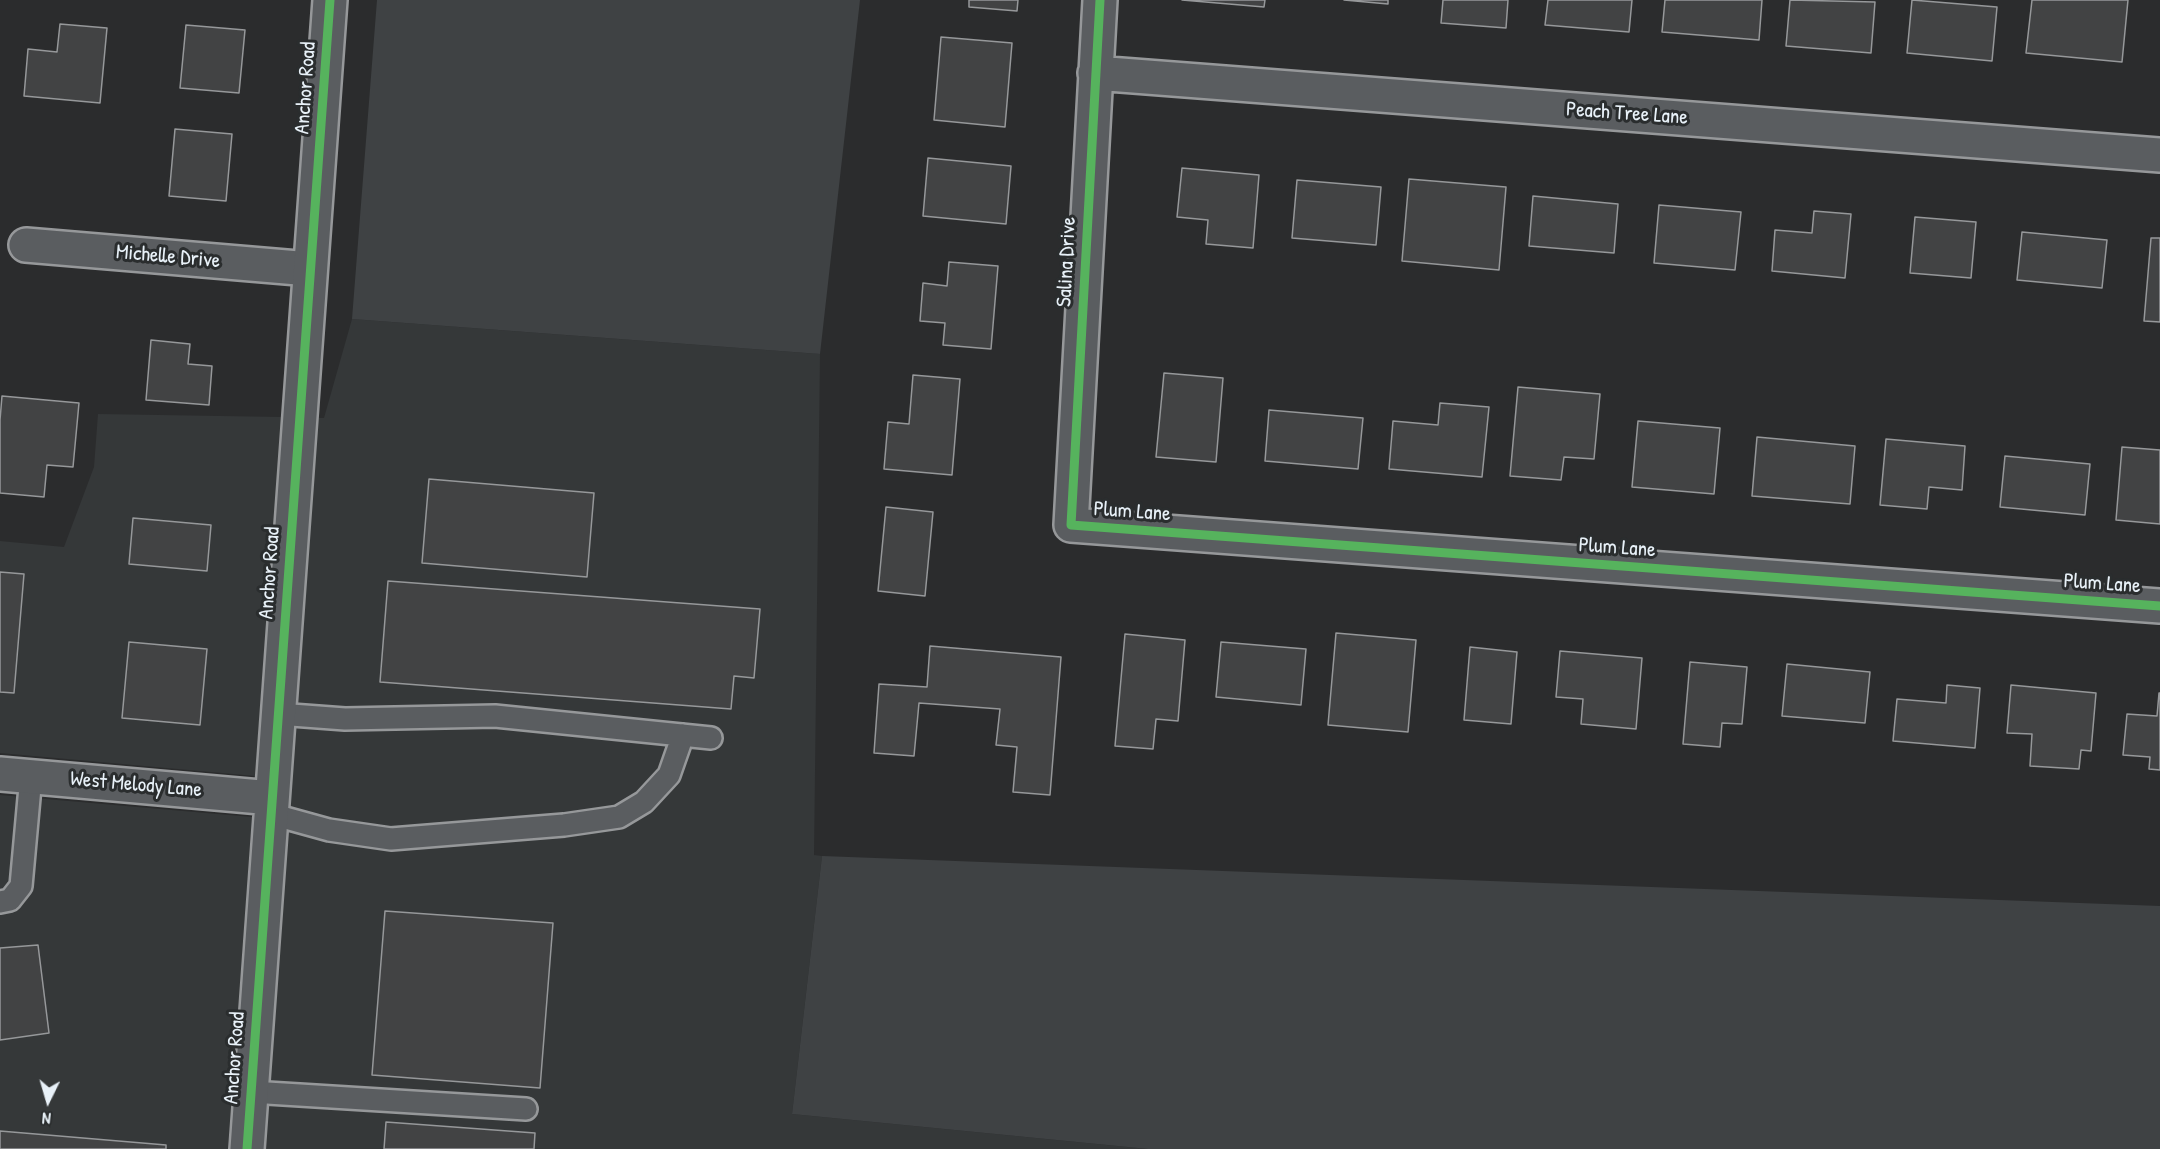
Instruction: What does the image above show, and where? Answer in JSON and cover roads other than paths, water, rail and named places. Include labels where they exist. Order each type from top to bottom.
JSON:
[{"type":"street","name":"Anchor Road","points":[[247,1149],[330,0]]},
{"type":"street","name":"Salina Drive","points":[[1071,525],[1100,0]]},
{"type":"street","name":"Peach Tree Lane","points":[[1095,73],[2160,155]]},
{"type":"street","name":"Michelle Drive","points":[[26,244],[310,269]]},
{"type":"street","name":"Plum Lane","points":[[1071,525],[2160,606]]},
{"type":"street","name":"West Melody Lane","points":[[16,775],[271,806]]},
{"type":"lane","points":[[278,714],[345,719],[495,716],[711,738]]},
{"type":"lane","points":[[271,806],[328,830],[391,839],[564,825],[619,817],[644,802],[669,775],[683,735]]},
{"type":"lane","points":[[0,902],[10,900],[21,886],[16,775]]},
{"type":"lane","points":[[251,1092],[526,1109]]}]
